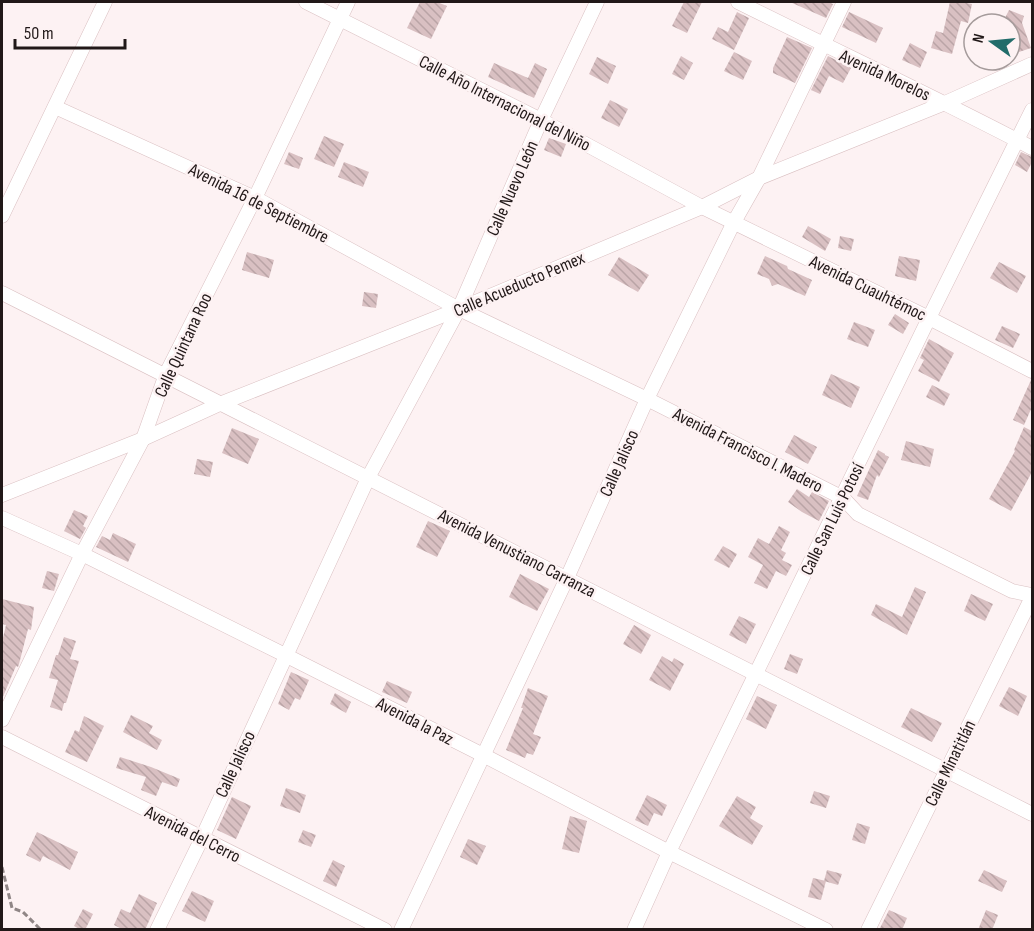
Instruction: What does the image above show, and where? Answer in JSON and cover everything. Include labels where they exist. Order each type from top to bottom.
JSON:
[{"type":"street","points":[[2,216],[105,2]]},
{"type":"street","name":"Calle Año Internacional del Niño","points":[[306,2],[541,120],[702,207]]},
{"type":"street","name":"Calle Quintana Roo","points":[[2,720],[82,554],[143,439],[166,374],[255,198],[348,2]]},
{"type":"street","name":"Calle Nuevo León","points":[[459,309],[541,120],[597,2]]},
{"type":"street","name":"Avenida Morelos","points":[[738,2],[945,102],[1032,148]]},
{"type":"street","name":"Calle Jalisco","points":[[401,930],[567,578],[647,399],[734,222],[759,178],[844,2]]},
{"type":"street","name":"Calle Acueducto Pemex","points":[[2,495],[143,439],[222,403],[459,309],[702,207],[759,178],[1032,64]]},
{"type":"street","name":"Avenida 16 de Septiembre","points":[[55,107],[255,198],[459,309]]},
{"type":"street","name":"Calle San Luis Potosí","points":[[634,930],[669,852],[1032,110]]},
{"type":"street","name":"Avenida Cuauhtémoc","points":[[702,207],[1032,371]]},
{"type":"street","name":"Avenida Venustiano Carranza","points":[[2,293],[369,476],[1032,813]]},
{"type":"street","name":"Calle Jalisco","points":[[157,930],[202,838],[369,476],[459,309]]},
{"type":"street","name":"Avenida Francisco I. Madero","points":[[459,309],[647,399],[843,498],[858,514],[1012,591],[1032,596]]},
{"type":"street","name":"Avenida la Paz","points":[[2,518],[82,554],[285,655],[826,930]]},
{"type":"street","name":"Calle Minatitlán","points":[[868,930],[1032,596]]},
{"type":"street","name":"Avenida del Cerro","points":[[2,737],[385,930]]},
{"type":"path","points":[[2,867],[12,908],[23,912],[41,930]]},
{"type":"building","points":[[420,2],[437,2],[447,6],[431,39],[407,28]]},
{"type":"building","points":[[684,2],[702,2],[687,33],[672,26]]},
{"type":"building","points":[[790,2],[827,2],[833,4],[826,18]]},
{"type":"building","points":[[950,2],[972,4],[970,12],[962,12],[962,21],[952,54],[931,48],[936,31],[943,33]]},
{"type":"building","points":[[737,12],[749,18],[734,50],[712,39],[718,27],[728,32]]},
{"type":"building","points":[[849,12],[883,28],[876,43],[842,27]]},
{"type":"building","points":[[1022,23],[1031,48],[1022,51]]},
{"type":"building","points":[[787,37],[812,48],[795,83],[773,73],[773,68]]},
{"type":"building","points":[[910,43],[927,52],[920,68],[902,60]]},
{"type":"building","points":[[734,52],[752,61],[743,80],[724,71]]},
{"type":"building","points":[[681,56],[693,63],[684,80],[672,74]]},
{"type":"building","points":[[828,56],[851,68],[843,83],[829,76],[820,94],[811,90]]},
{"type":"building","points":[[597,57],[616,66],[608,84],[589,74]]},
{"type":"building","points":[[494,63],[528,78],[535,63],[547,69],[534,98],[488,77]]},
{"type":"building","points":[[610,100],[628,109],[619,127],[601,118]]},
{"type":"building","points":[[324,136],[344,144],[334,167],[314,159]]},
{"type":"building","points":[[549,138],[566,144],[561,157],[544,150]]},
{"type":"building","points":[[289,152],[303,158],[299,169],[284,164]]},
{"type":"building","points":[[1021,152],[1032,157],[1027,172],[1015,165]]},
{"type":"building","points":[[344,162],[369,172],[363,187],[338,177]]},
{"type":"building","points":[[808,226],[831,239],[825,251],[802,237]]},
{"type":"building","points":[[840,236],[854,239],[851,251],[838,248]]},
{"type":"building","points":[[247,252],[274,260],[269,278],[242,270]]},
{"type":"building","points":[[765,256],[812,280],[805,296],[778,284],[772,286],[769,279],[757,274]]},
{"type":"building","points":[[899,256],[920,260],[916,281],[895,276]]},
{"type":"building","points":[[619,257],[649,275],[638,292],[608,275]]},
{"type":"building","points":[[999,262],[1026,276],[1017,293],[990,278]]},
{"type":"building","points":[[364,292],[378,294],[376,308],[362,306]]},
{"type":"building","points":[[895,314],[909,323],[903,334],[888,325]]},
{"type":"building","points":[[854,322],[875,330],[868,347],[847,339]]},
{"type":"building","points":[[1002,326],[1020,334],[1013,348],[995,340]]},
{"type":"building","points":[[929,339],[954,353],[939,382],[918,371],[924,360],[920,358]]},
{"type":"building","points":[[831,374],[860,387],[851,408],[822,395]]},
{"type":"building","points":[[1031,380],[1032,407],[1024,425],[1013,420]]},
{"type":"building","points":[[932,385],[950,394],[944,406],[926,397]]},
{"type":"building","points":[[1024,427],[1032,431],[1032,472],[1011,511],[989,499],[1015,451]]},
{"type":"building","points":[[232,428],[259,439],[248,464],[222,453]]},
{"type":"building","points":[[794,435],[817,447],[808,464],[785,452]]},
{"type":"building","points":[[906,441],[934,449],[930,467],[901,460]]},
{"type":"building","points":[[878,450],[889,457],[879,477],[877,475],[868,500],[857,496]]},
{"type":"building","points":[[197,459],[213,462],[210,477],[194,474]]},
{"type":"building","points":[[797,489],[809,497],[812,492],[829,501],[819,521],[788,502]]},
{"type":"building","points":[[74,510],[88,516],[83,526],[86,528],[80,539],[64,531]]},
{"type":"building","points":[[428,521],[450,531],[437,557],[416,547]]},
{"type":"building","points":[[779,526],[790,532],[781,550],[786,553],[782,560],[792,565],[786,576],[776,571],[767,589],[754,583],[763,565],[748,557],[758,538],[769,544]]},
{"type":"building","points":[[113,533],[136,544],[128,562],[96,547],[102,536],[110,540]]},
{"type":"building","points":[[723,546],[737,554],[729,568],[714,560]]},
{"type":"building","points":[[47,571],[59,574],[54,591],[42,588]]},
{"type":"building","points":[[520,574],[549,589],[537,611],[509,597]]},
{"type":"building","points":[[915,587],[926,592],[907,635],[871,615],[876,604],[902,617]]},
{"type":"building","points":[[971,594],[993,604],[985,621],[964,611]]},
{"type":"building","points":[[2,599],[34,607],[31,630],[28,629],[18,667],[16,666],[2,699],[2,642],[6,625],[2,624]]},
{"type":"building","points":[[739,616],[756,624],[746,644],[729,635]]},
{"type":"building","points":[[634,625],[651,635],[641,654],[623,644]]},
{"type":"building","points":[[64,637],[76,641],[70,659],[79,661],[62,711],[50,707],[58,680],[49,678]]},
{"type":"building","points":[[790,654],[803,659],[797,674],[784,669]]},
{"type":"building","points":[[662,656],[672,662],[674,658],[684,664],[670,691],[649,680]]},
{"type":"building","points":[[291,672],[309,680],[300,700],[295,698],[289,710],[278,704]]},
{"type":"building","points":[[387,681],[412,692],[407,703],[382,692]]},
{"type":"building","points":[[1009,687],[1027,696],[1018,716],[999,706]]},
{"type":"building","points":[[528,688],[548,696],[533,734],[541,737],[533,755],[527,753],[525,758],[506,750],[523,708],[521,708]]},
{"type":"building","points":[[335,693],[351,702],[346,713],[330,704]]},
{"type":"building","points":[[757,696],[777,705],[766,729],[746,719]]},
{"type":"building","points":[[911,708],[942,723],[932,742],[901,727]]},
{"type":"building","points":[[131,715],[153,726],[149,733],[162,740],[157,750],[123,732]]},
{"type":"building","points":[[84,716],[104,726],[87,762],[65,752],[75,730],[79,732]]},
{"type":"building","points":[[120,757],[180,779],[177,787],[162,782],[156,796],[141,790],[146,777],[116,768]]},
{"type":"building","points":[[286,788],[306,795],[300,813],[280,806]]},
{"type":"building","points":[[814,791],[830,796],[826,808],[810,803]]},
{"type":"building","points":[[647,795],[667,805],[662,816],[654,813],[648,826],[635,820]]},
{"type":"building","points":[[737,796],[756,807],[750,818],[763,826],[752,845],[719,826]]},
{"type":"building","points":[[232,797],[251,806],[236,839],[217,830]]},
{"type":"building","points":[[570,816],[587,821],[579,853],[562,849]]},
{"type":"building","points":[[857,823],[870,827],[865,844],[852,840]]},
{"type":"building","points":[[303,830],[316,835],[311,847],[298,842]]},
{"type":"building","points":[[37,832],[78,852],[70,870],[43,856],[40,862],[26,855]]},
{"type":"building","points":[[468,839],[486,846],[477,865],[460,857]]},
{"type":"building","points":[[333,860],[345,866],[336,887],[323,881]]},
{"type":"building","points":[[827,870],[842,874],[838,885],[824,881]]},
{"type":"building","points":[[984,870],[1007,881],[1002,892],[978,881]]},
{"type":"building","points":[[813,878],[826,881],[821,900],[808,897]]},
{"type":"building","points":[[192,891],[214,901],[205,922],[182,911]]},
{"type":"building","points":[[139,894],[157,903],[145,930],[124,930],[114,925],[121,909],[130,913]]},
{"type":"building","points":[[83,909],[93,914],[85,930],[81,930],[74,926]]},
{"type":"building","points":[[889,910],[907,918],[902,930],[879,930]]},
{"type":"building","points":[[986,910],[998,915],[992,930],[978,930]]}]
